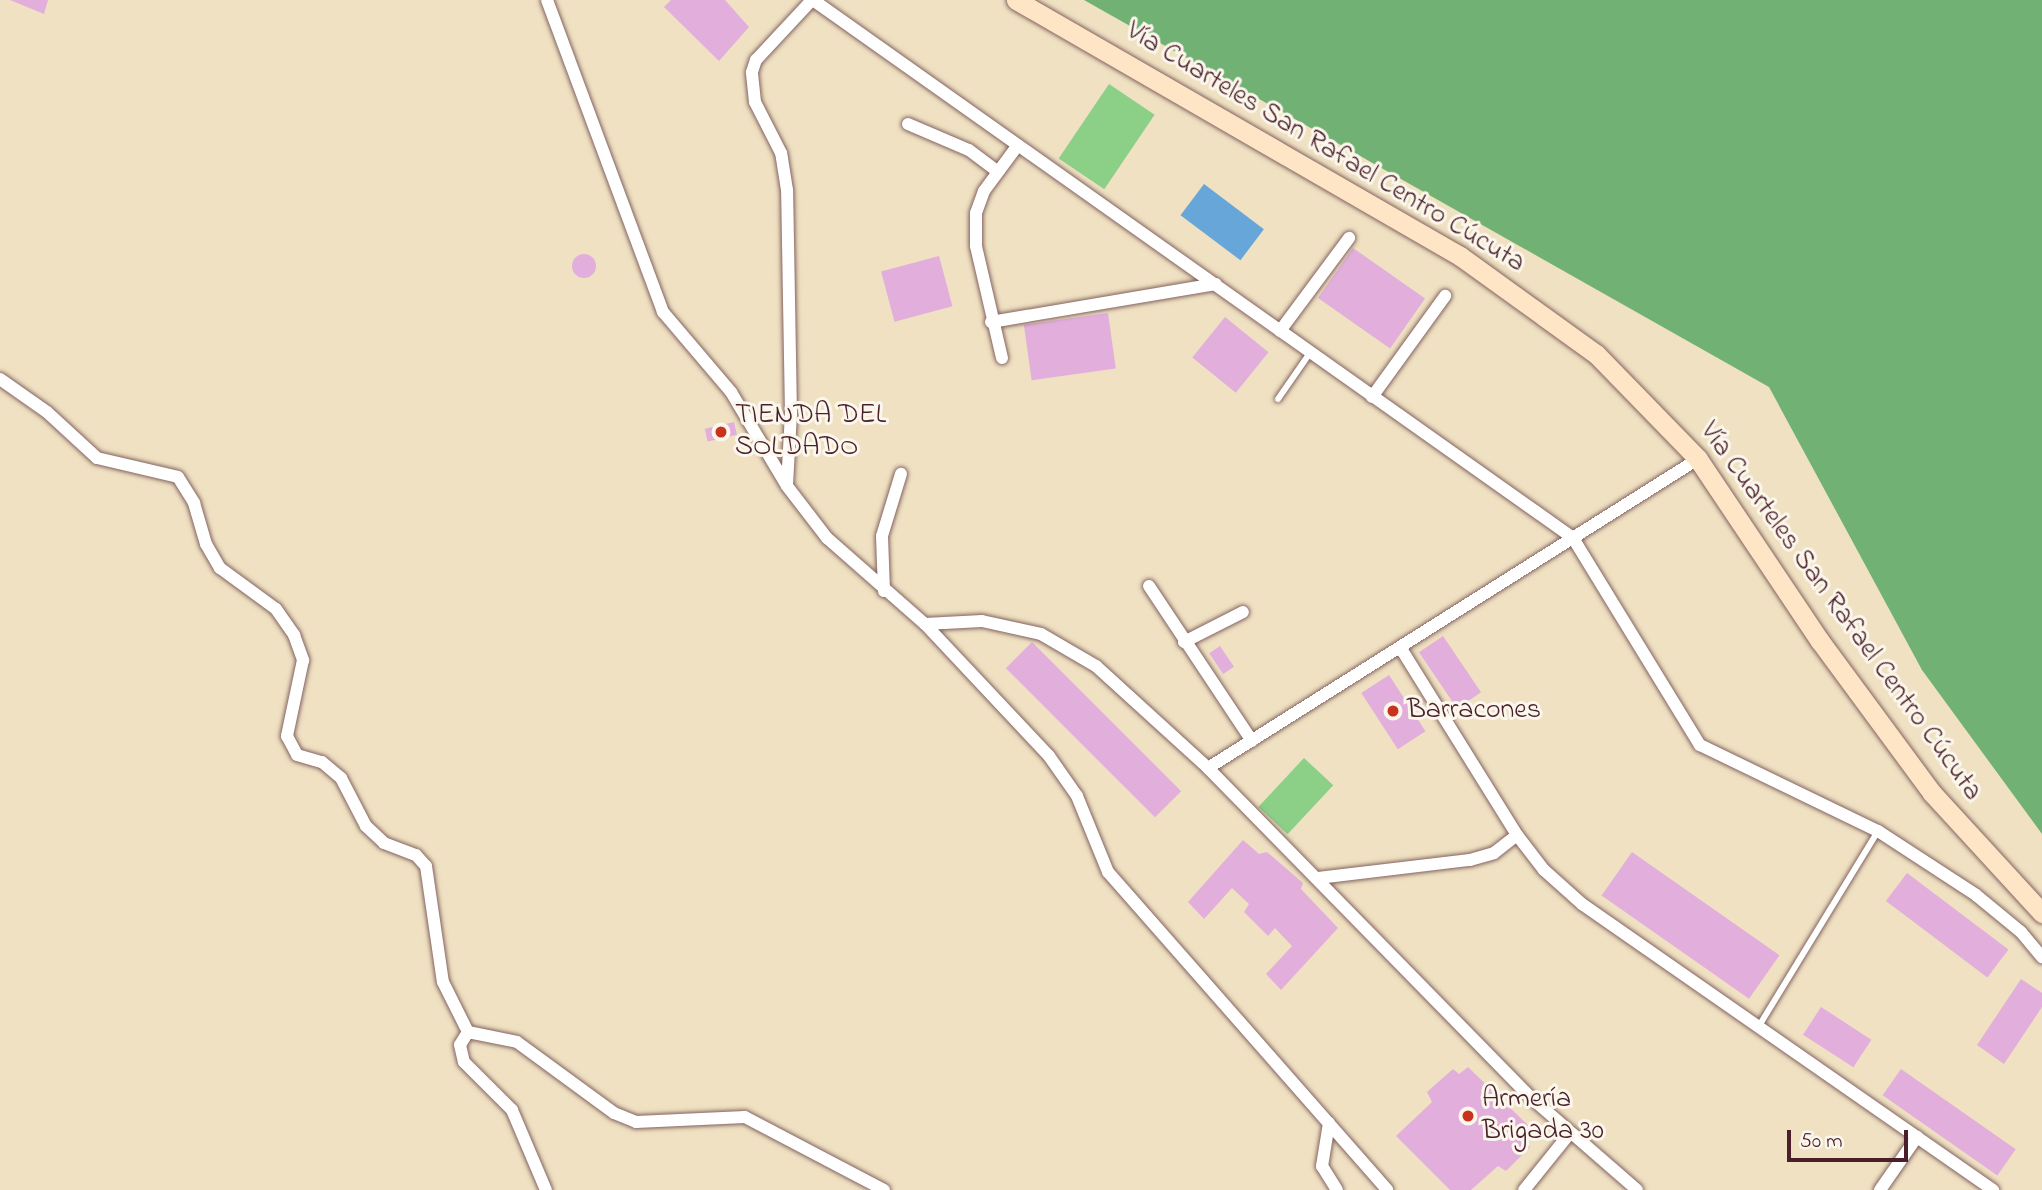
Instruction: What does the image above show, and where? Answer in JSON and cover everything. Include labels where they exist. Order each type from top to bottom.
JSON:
[{"type":"main road","name":"Vía Cuarteles San Rafael Centro Cúcuta","points":[[1016,0],[1461,256],[1596,354],[1698,459],[1820,641],[1932,793],[2042,913]]},
{"type":"street","points":[[547,0],[663,312],[731,392],[787,486],[827,538],[884,591],[925,624],[1049,756],[1077,796],[1108,872],[1387,1190]]},
{"type":"street","points":[[787,486],[791,414],[787,190],[781,153],[755,102],[752,72],[757,60],[813,0],[1573,538],[1700,745],[1878,831],[1976,895],[2021,932],[2042,957]]},
{"type":"street","points":[[908,124],[969,150],[997,171]]},
{"type":"street","points":[[1002,358],[991,322],[976,247],[976,213],[997,171],[1018,145]]},
{"type":"street","points":[[1280,331],[1349,238]]},
{"type":"street","points":[[991,322],[1216,284]]},
{"type":"street","points":[[1372,397],[1445,296]]},
{"type":"street","points":[[0,379],[47,412],[97,458],[177,477],[194,503],[206,544],[220,568],[276,609],[294,635],[303,660],[287,736],[297,755],[323,762],[341,778],[375,835],[416,855],[426,866],[443,982],[468,1032]]},
{"type":"street","points":[[1208,768],[1698,459]]},
{"type":"street","points":[[884,591],[882,536],[901,474]]},
{"type":"street","points":[[1149,586],[1252,741]]},
{"type":"street","points":[[1184,642],[1243,612]]},
{"type":"street","points":[[925,624],[982,621],[1041,634],[1070,647],[1208,768],[1528,1096],[1637,1190]]},
{"type":"street","points":[[1400,648],[1517,835],[1544,870],[1582,904],[1993,1190]]},
{"type":"street","points":[[1318,878],[1470,860],[1494,853],[1517,835]]},
{"type":"street","points":[[468,1032],[460,1045],[464,1062],[512,1110],[546,1190]]},
{"type":"street","points":[[468,1032],[517,1042],[614,1113],[636,1122],[745,1117],[884,1190]]},
{"type":"street","points":[[1329,1123],[1322,1166],[1337,1190]]},
{"type":"street","points":[[1524,1190],[1570,1133]]},
{"type":"street","points":[[1880,1190],[1917,1137]]},
{"type":"lane","points":[[1279,399],[1310,353]]},
{"type":"lane","points":[[1759,1027],[1878,831]]},
{"type":"green space","points":[[1084,0],[2042,0],[2042,834],[1922,670],[1769,387]]},
{"type":"green space","points":[[1109,84],[1155,115],[1104,189],[1059,159]]},
{"type":"green space","points":[[1304,758],[1333,785],[1288,834],[1258,807]]},
{"type":"water","points":[[1204,184],[1264,229],[1240,260],[1181,215]]},
{"type":"building","points":[[10,0],[48,0],[44,14]]},
{"type":"building","points":[[671,0],[725,0],[749,27],[719,61],[664,7]]},
{"type":"building","points":[[1353,248],[1425,298],[1390,348],[1318,298]]},
{"type":"building","points":[[584,254],[595,261],[596,266],[589,277],[584,278],[573,271],[572,266],[579,255]]},
{"type":"building","points":[[939,256],[952,306],[895,322],[881,272]]},
{"type":"building","points":[[1108,313],[1116,368],[1032,380],[1024,325]]},
{"type":"building","points":[[1225,317],[1269,352],[1236,393],[1192,357]]},
{"type":"building","name":"TIENDA DEL SOLDADO","points":[[734,422],[737,435],[708,441],[705,429]]},
{"type":"building","points":[[1443,636],[1481,692],[1457,709],[1419,652]]},
{"type":"building","points":[[1032,642],[1181,791],[1155,817],[1006,668]]},
{"type":"building","points":[[1220,646],[1234,667],[1223,674],[1209,653]]},
{"type":"building","name":"Barracones","points":[[1389,675],[1425,731],[1398,749],[1361,693]]},
{"type":"building","points":[[1243,840],[1259,854],[1267,852],[1303,883],[1301,889],[1338,928],[1281,990],[1266,974],[1292,946],[1275,928],[1268,936],[1244,912],[1249,904],[1232,888],[1204,919],[1188,902]]},
{"type":"building","points":[[1632,852],[1779,955],[1749,999],[1602,895]]},
{"type":"building","points":[[1907,873],[2008,949],[1987,977],[1886,901]]},
{"type":"building","points":[[2021,979],[2042,993],[2042,1007],[2004,1064],[1977,1045]]},
{"type":"building","points":[[1821,1007],[1871,1040],[1853,1067],[1803,1035]]},
{"type":"building","name":"Armería Brigada 30","points":[[1468,1067],[1532,1129],[1524,1140],[1530,1147],[1506,1171],[1498,1166],[1471,1190],[1450,1190],[1396,1136],[1432,1102],[1427,1092],[1453,1069],[1459,1074]]},
{"type":"building","points":[[1901,1069],[2016,1149],[1997,1176],[1883,1095]]},
{"type":"place","name":"TIENDA DEL SOLDADO","points":[[721,432]]},
{"type":"place","name":"Barracones","points":[[1393,711]]},
{"type":"place","name":"Armería Brigada 30","points":[[1468,1116]]}]
